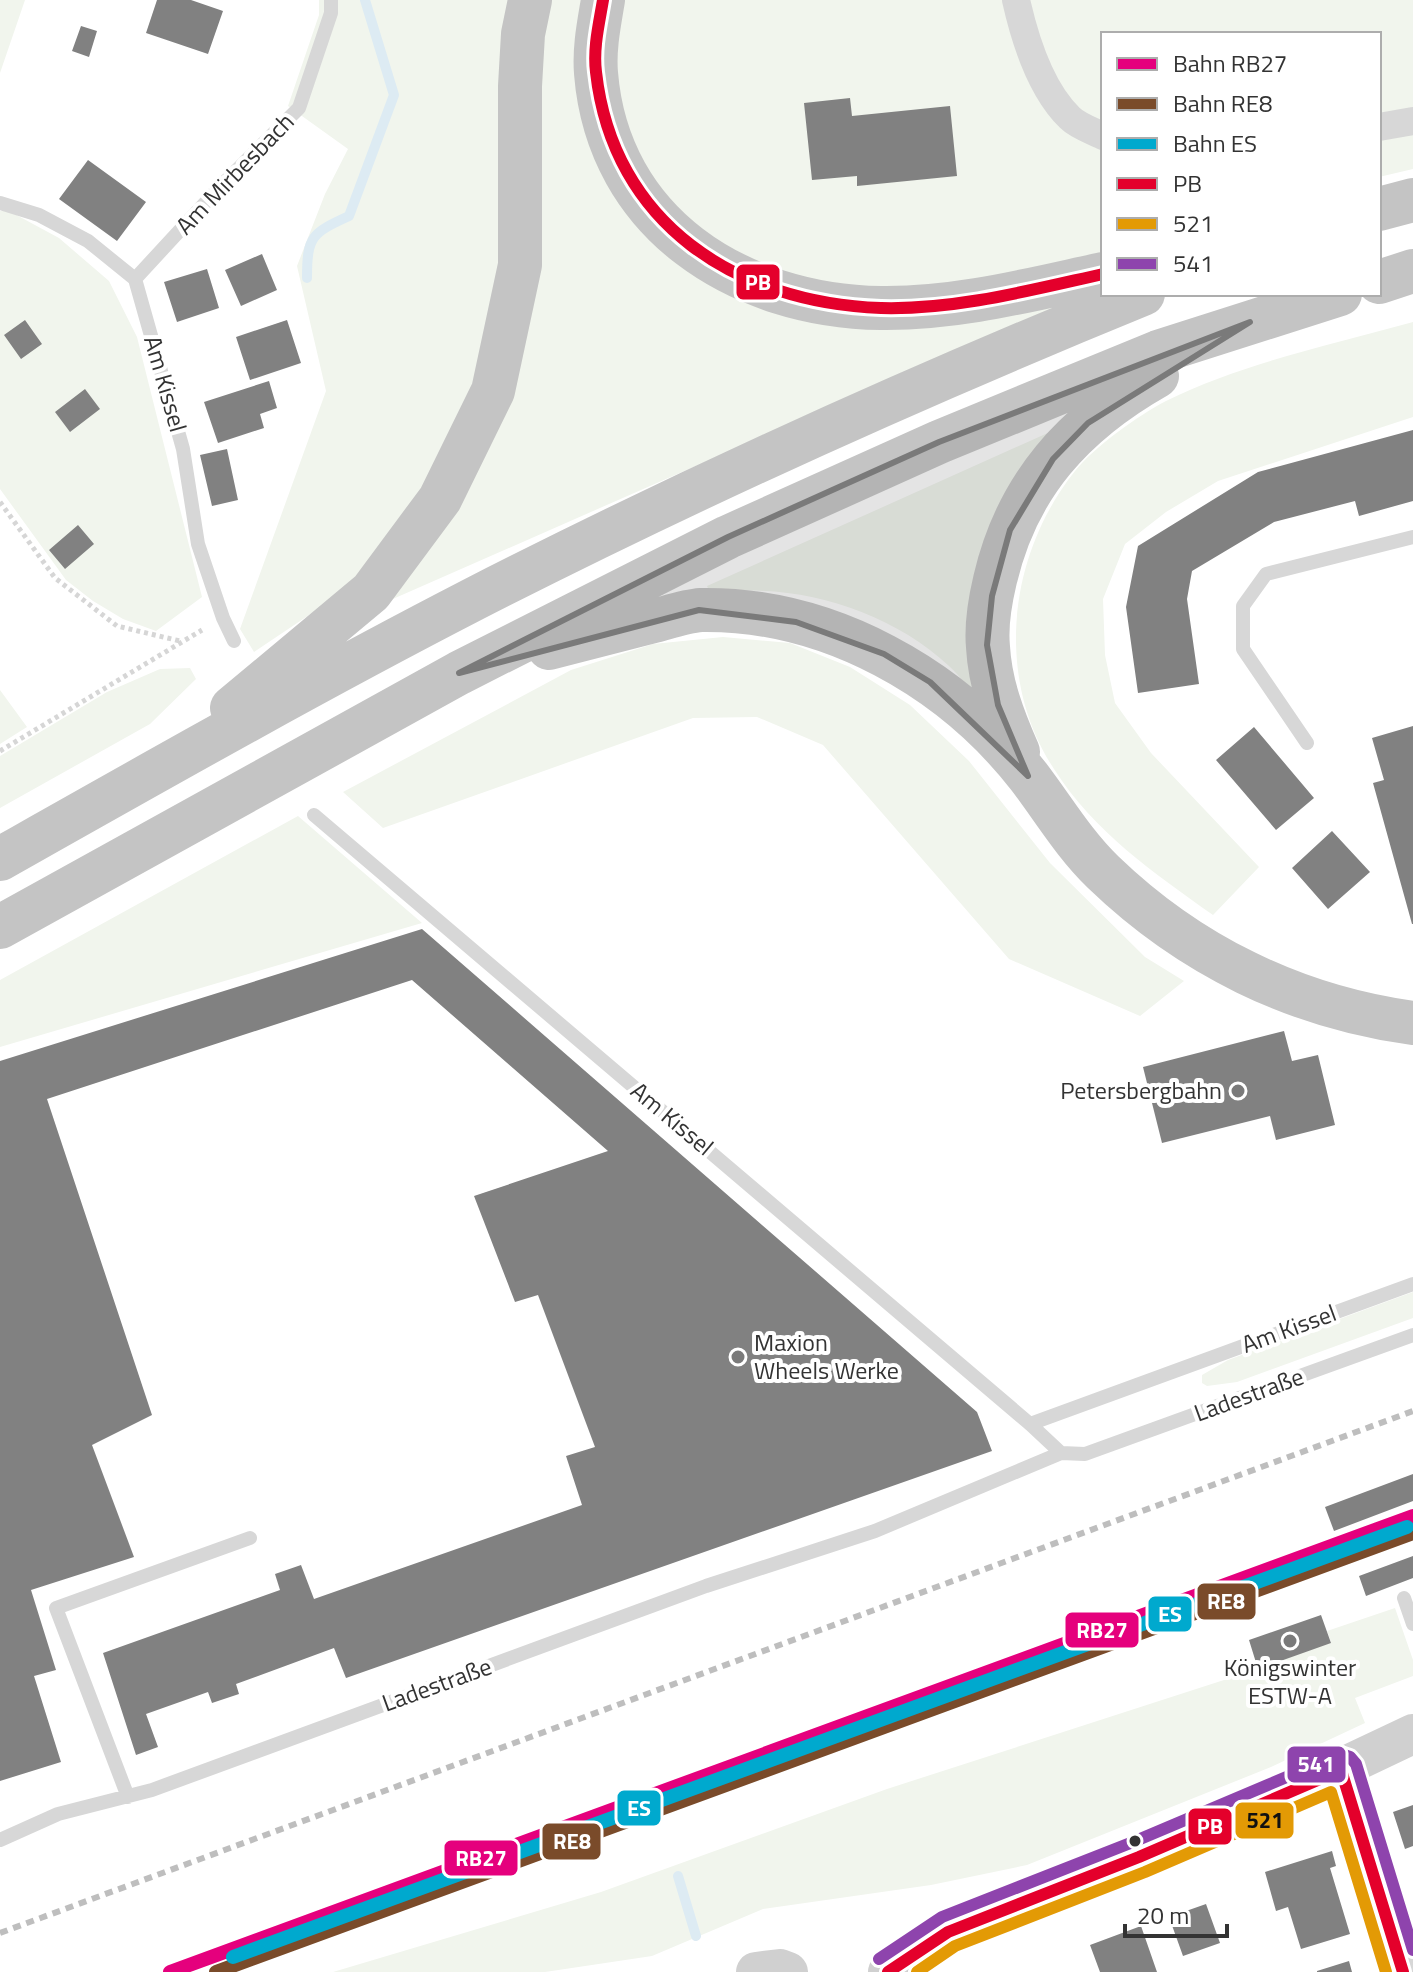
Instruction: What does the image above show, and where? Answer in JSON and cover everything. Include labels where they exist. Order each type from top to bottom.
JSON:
[{"type":"highway","points":[[159,769],[371,592],[440,499],[493,391],[520,265],[520,86],[523,34],[530,0]]},
{"type":"highway","points":[[603,0],[597,35],[596,72],[603,115],[617,154],[634,187],[656,217],[688,247],[724,271],[794,298],[879,308],[980,301],[1101,274]]},
{"type":"highway","points":[[1381,208],[1413,200]]},
{"type":"highway","points":[[1381,281],[1413,271]]},
{"type":"highway","points":[[0,859],[159,769],[471,601],[711,483],[920,386],[1138,296]]},
{"type":"highway","points":[[0,927],[459,673],[728,537],[939,442],[1158,352],[1334,296]]},
{"type":"highway","points":[[1028,776],[998,705],[987,645],[1000,559],[1022,507],[1053,459],[1117,398],[1250,322]]},
{"type":"highway","points":[[459,673],[699,610],[749,613],[834,633],[884,654],[930,682],[973,717],[1028,776],[1059,822],[1101,870],[1142,908],[1213,957],[1262,981],[1324,1003],[1413,1023]]},
{"type":"street","points":[[1016,0],[1040,76],[1071,119],[1101,135]]},
{"type":"street","points":[[1381,127],[1413,121]]},
{"type":"street","points":[[888,1972],[948,1932],[1139,1857],[1341,1770],[1413,1734]]},
{"type":"street","points":[[1341,1770],[1403,1972]]},
{"type":"street","points":[[756,1972],[780,1969],[788,1972]]},
{"type":"lane","name":"Am Mirbesbach","points":[[135,279],[299,108],[331,6]]},
{"type":"lane","points":[[0,203],[39,215],[88,241],[135,279]]},
{"type":"lane","name":"Am Kissel","points":[[135,279],[183,449],[198,544],[234,641]]},
{"type":"lane","points":[[1307,743],[1243,649],[1243,606],[1266,574],[1413,537]]},
{"type":"lane","name":"Am Kissel","points":[[314,815],[1061,1453]]},
{"type":"lane","name":"Am Kissel","points":[[1030,1424],[1413,1284]]},
{"type":"lane","name":"Ladestraße","points":[[0,1840],[58,1814],[167,1785],[706,1586],[875,1531],[1061,1453],[1085,1454],[1413,1335]]},
{"type":"lane","points":[[128,1797],[56,1608],[250,1538]]},
{"type":"lane","points":[[1404,1598],[1413,1624]]},
{"type":"path","points":[[0,502],[55,578],[104,616],[117,626],[181,642]]},
{"type":"path","points":[[0,751],[223,618]]},
{"type":"highlighted area","points":[[1250,322],[1088,423],[1053,459],[1010,530],[992,596],[987,645],[998,705],[1028,776],[930,682],[884,654],[796,622],[699,610],[459,673],[728,537],[939,442]]},
{"type":"shaded area","points":[[0,0],[25,0],[0,73]]},
{"type":"shaded area","points":[[319,0],[1413,0],[1413,169],[1381,177],[1381,32],[1101,32],[1101,288],[386,602],[315,611],[254,652],[240,629],[326,391],[297,266],[325,194],[348,149],[288,106],[319,15]]},
{"type":"shaded area","points":[[0,211],[9,211],[59,238],[109,281],[137,337],[202,597],[156,631],[123,619],[66,580],[0,489]]},
{"type":"shaded area","points":[[1413,322],[1413,417],[1218,481],[1166,512],[1125,544],[1103,599],[1105,655],[1115,703],[1151,753],[1259,867],[1213,915],[1147,867],[1106,832],[1070,792],[1035,733],[1023,695],[1017,656],[1017,617],[1023,578],[1035,540],[1052,504],[1083,462],[1118,432],[1155,407],[1256,365]]},
{"type":"shaded area","points":[[1050,432],[982,703],[953,670],[924,646],[868,615],[806,596],[742,591],[710,593],[707,586]]},
{"type":"shaded area","points":[[723,637],[790,643],[850,667],[910,705],[969,761],[1050,863],[1145,957],[1184,981],[1140,1016],[1009,959],[823,745],[757,717],[693,718],[383,828],[343,792],[571,670],[653,644]]},
{"type":"shaded area","points":[[190,668],[196,679],[150,724],[0,808],[0,756],[107,692],[160,669]]},
{"type":"shaded area","points":[[0,690],[27,727],[0,744]]},
{"type":"shaded area","points":[[298,816],[422,923],[0,1047],[0,980]]},
{"type":"shaded area","points":[[1413,1292],[1413,1318],[1237,1382],[1207,1386],[1202,1383],[1202,1375],[1228,1360]]},
{"type":"shaded area","points":[[1395,1608],[1413,1660],[1413,1676],[1355,1698],[1365,1723],[1271,1767],[1027,1865],[931,1885],[763,1909],[652,1956],[545,1972],[333,1972],[601,1892],[887,1789],[1258,1669],[1331,1642],[1327,1631]]},
{"type":"building","points":[[157,0],[191,0],[223,11],[208,54],[146,33]]},
{"type":"building","points":[[81,26],[97,31],[89,57],[72,51]]},
{"type":"building","points":[[850,98],[852,116],[950,106],[957,176],[857,186],[857,176],[812,180],[804,103]]},
{"type":"building","points":[[88,160],[146,202],[117,241],[59,199]]},
{"type":"building","points":[[262,254],[277,290],[241,306],[225,270]]},
{"type":"building","points":[[207,269],[219,308],[177,322],[164,282]]},
{"type":"building","points":[[25,320],[42,344],[21,359],[4,335]]},
{"type":"building","points":[[287,320],[301,363],[250,380],[236,337]]},
{"type":"building","points":[[269,381],[277,408],[260,414],[264,428],[218,443],[204,402]]},
{"type":"building","points":[[85,389],[100,409],[70,432],[55,412]]},
{"type":"building","points":[[1413,430],[1413,501],[1359,516],[1355,501],[1274,522],[1192,571],[1187,599],[1199,684],[1138,693],[1126,607],[1138,546],[1258,472]]},
{"type":"building","points":[[227,449],[238,500],[212,506],[200,455]]},
{"type":"building","points":[[78,525],[94,544],[65,569],[49,550]]},
{"type":"building","points":[[1413,726],[1412,924],[1373,783],[1384,780],[1372,738]]},
{"type":"building","points":[[1254,727],[1314,798],[1276,830],[1216,760]]},
{"type":"building","points":[[1332,831],[1370,872],[1328,909],[1292,868]]},
{"type":"building","name":"Maxion Wheels Werke","points":[[422,929],[977,1412],[992,1451],[346,1678],[334,1648],[236,1684],[239,1694],[212,1703],[208,1692],[146,1714],[158,1747],[136,1755],[103,1653],[280,1590],[275,1574],[301,1565],[314,1599],[582,1505],[566,1456],[595,1447],[538,1295],[515,1302],[474,1196],[608,1151],[412,980],[47,1099],[152,1415],[92,1445],[134,1557],[31,1590],[56,1670],[34,1676],[61,1762],[0,1781],[0,1061]]},
{"type":"building","name":"Petersbergbahn","points":[[1284,1031],[1292,1061],[1318,1055],[1335,1125],[1276,1140],[1270,1116],[1162,1143],[1143,1067]]},
{"type":"building","points":[[1413,1474],[1413,1501],[1334,1531],[1325,1507]]},
{"type":"building","points":[[1413,1556],[1413,1578],[1366,1596],[1359,1576]]},
{"type":"building","name":"Königswinter ESTW-A","points":[[1321,1615],[1331,1643],[1258,1669],[1249,1640]]},
{"type":"building","points":[[1413,1805],[1413,1846],[1405,1849],[1393,1812]]},
{"type":"building","points":[[1332,1851],[1336,1866],[1330,1868],[1350,1934],[1301,1949],[1288,1907],[1276,1911],[1265,1872]]},
{"type":"building","points":[[1206,1904],[1220,1943],[1183,1956],[1169,1917]]},
{"type":"building","points":[[1141,1926],[1157,1972],[1100,1972],[1090,1945]]},
{"type":"building","points":[[1349,1961],[1352,1972],[1317,1972],[1317,1971]]},
{"type":"waterway","points":[[307,278],[308,253],[314,238],[319,232],[349,216],[394,95],[365,0]]},
{"type":"waterway","points":[[678,1876],[696,1936]]},
{"type":"railway","points":[[0,1933],[1413,1411]]},
{"type":"rail line","name":"RB27","points":[[170,1972],[1413,1516]]},
{"type":"rail line","name":"ES","points":[[233,1957],[1407,1527]]},
{"type":"rail line","name":"RE8","points":[[216,1972],[1413,1533]]},
{"type":"transit line","name":"PB","points":[[603,0],[596,45],[596,72],[607,126],[627,172],[656,212],[691,245],[732,271],[778,290],[828,303],[881,308],[965,302],[1101,274]]},
{"type":"transit line","name":"541","points":[[879,1959],[942,1917],[1133,1842],[1341,1754],[1350,1757],[1356,1764],[1413,1950]]},
{"type":"transit line","name":"PB","points":[[888,1972],[948,1932],[1139,1857],[1341,1770],[1403,1972]]},
{"type":"transit line","name":"521","points":[[917,1972],[955,1946],[1145,1872],[1331,1792],[1386,1972]]},
{"type":"place","name":"Petersbergbahn","points":[[1238,1091]]},
{"type":"place","name":"Maxion Wheels Werke","points":[[738,1357]]},
{"type":"place","name":"Königswinter ESTW-A","points":[[1290,1641]]}]
